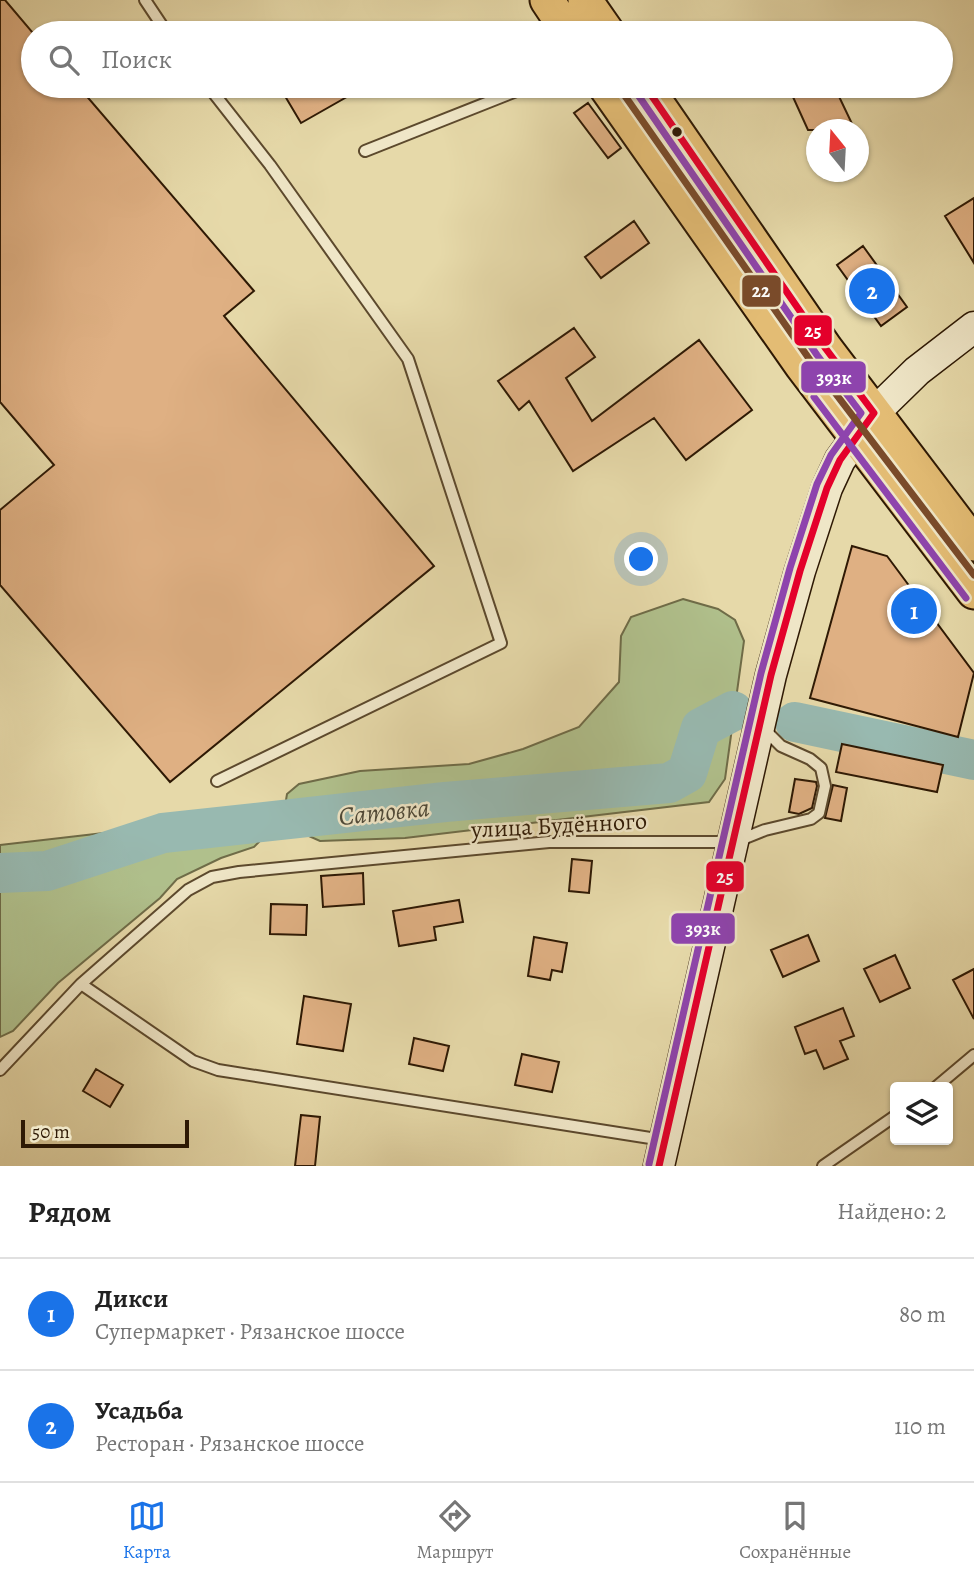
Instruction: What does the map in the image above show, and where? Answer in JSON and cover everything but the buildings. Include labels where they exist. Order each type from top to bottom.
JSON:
[{"type":"main road","points":[[547,0],[561,21]]},
{"type":"main road","points":[[585,0],[600,21]]},
{"type":"main road","points":[[613,98],[802,366],[865,424],[974,543]]},
{"type":"main road","points":[[653,98],[826,349],[865,424],[974,592]]},
{"type":"main road","points":[[661,1153],[735,842],[771,675],[819,512],[840,460],[865,424],[917,371],[974,327]]},
{"type":"lane","points":[[145,0],[159,21]]},
{"type":"lane","points":[[217,98],[270,165],[408,359],[500,643],[217,781]]},
{"type":"lane","points":[[365,151],[499,98]]},
{"type":"lane","points":[[735,842],[765,830],[811,819],[819,813],[825,786],[821,768],[810,759],[781,746],[761,726]]},
{"type":"lane","name":"улица Будённого","points":[[0,1070],[81,984],[188,890],[212,877],[549,842],[735,842]]},
{"type":"lane","points":[[81,984],[193,1061],[218,1070],[661,1153]]},
{"type":"lane","points":[[942,1082],[974,1055]]},
{"type":"lane","points":[[823,1166],[890,1119]]},
{"type":"green space","points":[[683,599],[718,609],[735,620],[744,641],[725,779],[709,802],[405,838],[320,841],[293,829],[285,806],[287,794],[299,784],[360,771],[469,764],[523,749],[579,727],[619,682],[621,636],[631,617]]},
{"type":"green space","points":[[259,814],[265,836],[254,847],[221,858],[177,879],[160,898],[58,983],[13,1031],[0,1037],[0,845],[164,826],[202,817]]},
{"type":"waterway","name":"Сатовка","points":[[0,873],[47,871],[163,833],[445,802],[669,783],[687,773],[701,728],[733,711]]},
{"type":"waterway","name":"Сатовка","points":[[795,722],[974,760]]},
{"type":"transit line","name":"22","points":[[626,98],[810,360],[974,575]]},
{"type":"transit line","name":"393к","points":[[640,98],[817,355],[861,413],[831,455],[817,484],[790,568],[761,673],[649,1164]]},
{"type":"transit line","name":"25","points":[[653,98],[826,349],[874,413],[840,460],[827,488],[800,571],[771,675],[659,1166]]},
{"type":"transit line","name":"393к","points":[[814,397],[966,598]]},
{"type":"place","name":"Усадьба","points":[[872,291]]},
{"type":"place","name":"Дикси","points":[[914,611]]}]
